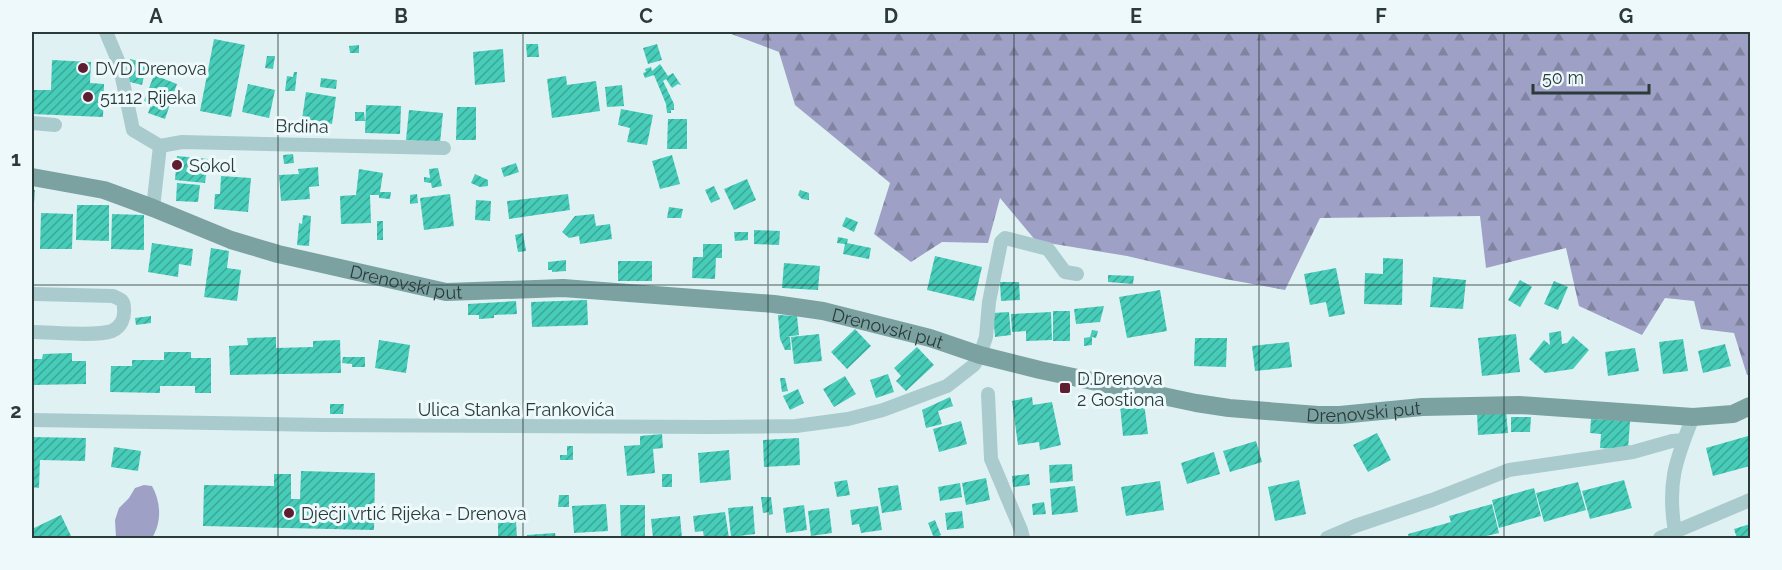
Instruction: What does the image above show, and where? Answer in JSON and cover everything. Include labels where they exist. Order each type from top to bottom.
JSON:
[{"type":"main road","name":"Drenovski put","points":[[32,177],[104,190],[231,240],[278,254],[446,292],[563,288],[774,304],[823,311],[930,338],[980,355],[1040,370],[1196,403],[1318,415],[1355,415],[1422,407],[1519,405],[1692,417],[1733,414],[1750,406]]},
{"type":"street","points":[[106,32],[119,63],[133,130],[160,146],[153,208]]},
{"type":"street","points":[[32,123],[55,125]]},
{"type":"street","name":"Brdina","points":[[160,146],[182,142],[444,148]]},
{"type":"street","points":[[980,355],[986,337],[989,302],[1001,242],[1005,238],[1048,249],[1065,272],[1077,274]]},
{"type":"street","points":[[32,332],[99,333],[113,330],[122,323],[125,313],[121,299],[113,296],[34,294]]},
{"type":"street","name":"Ulica Stanka Frankovića","points":[[32,420],[553,427],[796,426],[848,419],[883,410],[936,391],[964,374],[974,365],[980,355]]},
{"type":"street","points":[[988,394],[991,459],[1023,538]]},
{"type":"street","points":[[1675,532],[1671,506],[1674,469],[1692,417]]},
{"type":"street","points":[[1327,538],[1509,470],[1622,454],[1683,440]]},
{"type":"street","points":[[1660,538],[1750,500]]},
{"type":"green space","points":[[726,32],[1750,32],[1750,375],[1747,375],[1734,333],[1701,329],[1694,301],[1665,298],[1642,335],[1579,306],[1566,248],[1486,268],[1480,216],[1320,218],[1285,290],[1225,279],[1127,256],[1036,241],[1000,198],[988,243],[942,242],[911,262],[874,234],[890,183],[795,105],[779,52]]},
{"type":"green space","points":[[144,485],[152,486],[159,505],[159,519],[152,538],[116,538],[115,520],[119,508],[135,488]]},
{"type":"building","points":[[214,39],[245,45],[231,117],[200,111]]},
{"type":"building","points":[[526,44],[538,44],[539,57],[527,57]]},
{"type":"building","points":[[657,44],[662,60],[648,64],[643,48]]},
{"type":"building","points":[[359,45],[359,53],[350,53],[349,46]]},
{"type":"building","points":[[503,49],[505,82],[475,85],[473,52]]},
{"type":"building","points":[[267,56],[275,56],[273,69],[265,68]]},
{"type":"building","points":[[130,59],[147,63],[142,85],[126,81]]},
{"type":"building","points":[[52,60],[91,62],[90,83],[104,84],[103,117],[32,114],[32,90],[51,90]]},
{"type":"building","points":[[660,64],[668,76],[673,73],[681,85],[678,84],[672,88],[666,79],[663,81],[674,104],[674,110],[671,110],[671,113],[667,113],[666,104],[654,75],[645,78],[643,73],[646,72],[645,69],[651,67],[652,71]]},
{"type":"building","points":[[294,72],[297,72],[295,91],[285,91],[287,76],[293,77]]},
{"type":"building","points":[[154,75],[177,84],[165,119],[148,113],[151,105],[165,109],[144,101]]},
{"type":"building","points":[[566,76],[567,85],[596,81],[600,111],[552,118],[547,79]]},
{"type":"building","points":[[321,78],[337,80],[336,89],[320,87]]},
{"type":"building","points":[[248,84],[275,90],[269,118],[242,112]]},
{"type":"building","points":[[622,85],[624,106],[607,107],[605,87]]},
{"type":"building","points":[[306,92],[336,97],[332,124],[302,119]]},
{"type":"building","points":[[366,105],[401,106],[400,134],[365,133]]},
{"type":"building","points":[[457,107],[476,107],[476,140],[456,140]]},
{"type":"building","points":[[621,109],[653,115],[647,145],[627,142],[630,128],[618,125]]},
{"type":"building","points":[[409,110],[443,113],[440,143],[406,140]]},
{"type":"building","points":[[355,112],[364,112],[365,121],[355,121]]},
{"type":"building","points":[[668,119],[687,119],[687,149],[667,149]]},
{"type":"building","points":[[293,154],[294,163],[284,164],[283,155]]},
{"type":"building","points":[[672,155],[680,184],[660,189],[652,161]]},
{"type":"building","points":[[177,156],[208,159],[205,183],[175,180]]},
{"type":"building","points":[[516,163],[519,172],[504,177],[501,168]]},
{"type":"building","points":[[318,167],[319,186],[309,187],[310,199],[281,201],[279,175],[299,174],[298,169]]},
{"type":"building","points":[[438,168],[442,186],[432,188],[431,183],[424,182],[424,177],[430,178],[429,169]]},
{"type":"building","points":[[359,169],[383,173],[380,192],[391,192],[390,199],[370,195],[371,223],[341,224],[340,196],[356,195]]},
{"type":"building","points":[[475,174],[488,180],[488,186],[480,187],[471,183]]},
{"type":"building","points":[[221,176],[251,178],[248,212],[214,209],[215,194],[220,194]]},
{"type":"building","points":[[747,179],[756,200],[734,210],[724,189]]},
{"type":"building","points":[[177,183],[200,185],[198,202],[176,201]]},
{"type":"building","points":[[714,186],[720,199],[711,203],[705,190]]},
{"type":"building","points":[[32,190],[35,190],[33,217],[32,217]]},
{"type":"building","points":[[800,190],[809,193],[809,200],[802,199],[798,195]]},
{"type":"building","points":[[417,194],[418,203],[410,204],[410,195]]},
{"type":"building","points":[[450,194],[454,226],[424,230],[420,198]]},
{"type":"building","points":[[568,194],[570,210],[509,219],[507,201]]},
{"type":"building","points":[[476,200],[491,201],[490,221],[475,220]]},
{"type":"building","points":[[77,205],[109,205],[109,241],[76,240]]},
{"type":"building","points":[[669,207],[683,209],[681,218],[667,218]]},
{"type":"building","points":[[41,213],[73,214],[72,249],[40,249]]},
{"type":"building","points":[[112,214],[144,215],[144,250],[111,249]]},
{"type":"building","points":[[594,214],[596,226],[610,224],[612,239],[580,244],[579,236],[569,238],[562,232],[575,216]]},
{"type":"building","points":[[303,215],[311,216],[309,246],[297,245],[299,223],[302,224]]},
{"type":"building","points":[[846,217],[858,222],[854,232],[842,226]]},
{"type":"building","points":[[377,221],[383,221],[383,240],[377,240]]},
{"type":"building","points":[[754,230],[780,231],[779,245],[754,244]]},
{"type":"building","points":[[734,232],[748,232],[748,240],[735,241]]},
{"type":"building","points":[[523,233],[526,251],[518,252],[515,235]]},
{"type":"building","points":[[838,237],[848,239],[847,243],[871,248],[869,259],[843,254],[845,244],[837,243]]},
{"type":"building","points":[[152,243],[193,249],[191,266],[179,264],[178,277],[148,272]]},
{"type":"building","points":[[703,244],[722,244],[722,258],[716,258],[715,279],[692,278],[693,257],[703,257]]},
{"type":"building","points":[[211,248],[229,251],[227,268],[241,270],[237,301],[204,297]]},
{"type":"building","points":[[935,256],[982,267],[974,301],[927,290]]},
{"type":"building","points":[[1383,258],[1403,259],[1402,305],[1364,304],[1365,273],[1383,274]]},
{"type":"building","points":[[566,260],[566,271],[548,270],[548,262]]},
{"type":"building","points":[[618,261],[652,261],[652,281],[618,281]]},
{"type":"building","points":[[784,263],[820,266],[818,290],[782,288]]},
{"type":"building","points":[[1336,268],[1345,314],[1329,317],[1326,302],[1310,305],[1304,274]]},
{"type":"building","points":[[1108,275],[1134,276],[1133,284],[1108,282]]},
{"type":"building","points":[[1433,277],[1466,280],[1463,309],[1430,307]]},
{"type":"building","points":[[1520,280],[1532,287],[1520,307],[1508,300]]},
{"type":"building","points":[[1554,281],[1568,287],[1558,310],[1544,304]]},
{"type":"building","points":[[1000,282],[1019,282],[1020,300],[1001,301]]},
{"type":"building","points":[[1160,290],[1167,331],[1127,338],[1119,297]]},
{"type":"building","points":[[587,300],[588,325],[532,327],[531,302]]},
{"type":"building","points":[[516,301],[517,314],[494,315],[494,318],[479,319],[479,315],[468,315],[468,304]]},
{"type":"building","points":[[1104,306],[1100,322],[1076,324],[1074,309]]},
{"type":"building","points":[[1053,311],[1070,311],[1070,341],[1053,341]]},
{"type":"building","points":[[1009,312],[1011,335],[995,337],[993,313]]},
{"type":"building","points":[[1051,312],[1052,340],[1026,341],[1026,331],[1012,332],[1011,314]]},
{"type":"building","points":[[778,315],[797,316],[799,335],[786,337],[790,337],[791,350],[785,350],[780,339]]},
{"type":"building","points":[[151,316],[151,323],[136,325],[135,318]]},
{"type":"building","points":[[855,329],[871,346],[847,369],[831,352]]},
{"type":"building","points":[[1092,330],[1098,331],[1096,338],[1092,337],[1092,345],[1084,346],[1084,338],[1090,337]]},
{"type":"building","points":[[1561,331],[1562,344],[1567,343],[1573,336],[1589,350],[1573,369],[1545,373],[1529,359],[1544,340],[1550,345],[1549,333]]},
{"type":"building","points":[[819,334],[822,361],[794,364],[791,337]]},
{"type":"building","points":[[1516,334],[1520,372],[1482,376],[1478,338]]},
{"type":"building","points":[[276,337],[276,348],[313,347],[313,341],[340,340],[341,373],[230,375],[229,346],[248,345],[247,338]]},
{"type":"building","points":[[1195,338],[1227,338],[1226,367],[1194,366]]},
{"type":"building","points":[[1683,339],[1688,371],[1663,374],[1659,342]]},
{"type":"building","points":[[379,340],[410,345],[406,373],[375,368]]},
{"type":"building","points":[[1289,342],[1292,367],[1255,371],[1252,346]]},
{"type":"building","points":[[1725,344],[1731,366],[1703,373],[1698,351]]},
{"type":"building","points":[[917,347],[934,365],[906,391],[896,381],[901,376],[894,368]]},
{"type":"building","points":[[1635,348],[1639,371],[1608,376],[1605,352]]},
{"type":"building","points":[[164,352],[191,352],[191,358],[211,358],[211,393],[195,393],[195,386],[160,386],[160,393],[110,392],[111,366],[132,366],[132,360],[164,360]]},
{"type":"building","points":[[72,353],[72,361],[86,361],[86,384],[32,385],[32,359],[42,359],[43,354]]},
{"type":"building","points":[[343,357],[365,357],[365,367],[352,367],[352,364],[342,363]]},
{"type":"building","points":[[888,374],[894,392],[876,398],[870,380]]},
{"type":"building","points":[[845,376],[856,394],[834,407],[823,389]]},
{"type":"building","points":[[780,378],[785,378],[788,391],[782,392]]},
{"type":"building","points":[[798,389],[804,403],[790,410],[783,396]]},
{"type":"building","points":[[950,397],[953,406],[938,411],[942,424],[926,428],[922,410]]},
{"type":"building","points":[[1032,397],[1033,405],[1052,402],[1061,445],[1040,450],[1039,442],[1018,445],[1012,401]]},
{"type":"building","points":[[1144,403],[1148,434],[1123,436],[1120,405]]},
{"type":"building","points":[[330,404],[344,404],[343,414],[330,414]]},
{"type":"building","points":[[1506,411],[1508,433],[1478,435],[1477,413]]},
{"type":"building","points":[[1511,417],[1531,417],[1530,432],[1511,432]]},
{"type":"building","points":[[1591,419],[1630,421],[1628,450],[1600,448],[1601,434],[1590,433]]},
{"type":"building","points":[[961,421],[967,444],[939,452],[933,429]]},
{"type":"building","points":[[1377,433],[1391,460],[1368,472],[1353,445]]},
{"type":"building","points":[[662,434],[663,448],[653,449],[655,473],[627,476],[624,446],[640,445],[640,436]]},
{"type":"building","points":[[1748,436],[1750,466],[1713,476],[1706,448]]},
{"type":"building","points":[[32,437],[86,438],[85,461],[40,460],[39,488],[32,487]]},
{"type":"building","points":[[799,438],[800,465],[764,467],[763,440]]},
{"type":"building","points":[[1256,441],[1262,462],[1230,472],[1223,451]]},
{"type":"building","points":[[567,446],[573,446],[573,460],[560,460],[560,455],[567,455]]},
{"type":"building","points":[[114,447],[141,451],[138,471],[111,467]]},
{"type":"building","points":[[729,450],[731,480],[700,483],[698,453]]},
{"type":"building","points":[[1214,452],[1220,474],[1187,484],[1181,463]]},
{"type":"building","points":[[1072,464],[1073,481],[1050,483],[1049,465]]},
{"type":"building","name":"Dječji vrtić Rijeka - Drenova","points":[[301,471],[375,473],[374,530],[203,526],[204,485],[274,486],[274,474],[291,474],[291,499],[300,499]]},
{"type":"building","points":[[662,474],[672,474],[672,487],[662,487]]},
{"type":"building","points":[[1029,474],[1030,485],[1013,487],[1012,476]]},
{"type":"building","points":[[986,478],[990,500],[966,505],[962,483]]},
{"type":"building","points":[[847,480],[850,495],[837,497],[834,482]]},
{"type":"building","points":[[1299,480],[1306,514],[1275,521],[1268,487]]},
{"type":"building","points":[[1624,480],[1632,508],[1590,519],[1582,491]]},
{"type":"building","points":[[1160,481],[1164,510],[1126,516],[1121,487]]},
{"type":"building","points":[[1578,482],[1586,510],[1544,522],[1536,493]]},
{"type":"building","points":[[960,483],[962,497],[940,501],[938,487]]},
{"type":"building","points":[[898,485],[902,510],[882,513],[878,488]]},
{"type":"building","points":[[1075,486],[1078,512],[1052,515],[1050,489]]},
{"type":"building","points":[[1534,488],[1541,516],[1499,528],[1492,500]]},
{"type":"building","points":[[559,495],[569,495],[569,507],[558,507]]},
{"type":"building","points":[[761,497],[771,497],[773,514],[763,513]]},
{"type":"building","points":[[1044,502],[1046,514],[1033,515],[1032,504]]},
{"type":"building","points":[[606,504],[608,531],[574,533],[572,506]]},
{"type":"building","points":[[1492,504],[1499,533],[1478,538],[1409,538],[1408,534],[1451,522],[1449,516]]},
{"type":"building","points":[[620,505],[645,505],[645,538],[621,538]]},
{"type":"building","points":[[804,505],[807,530],[786,533],[783,508]]},
{"type":"building","points":[[753,506],[755,534],[731,537],[728,508]]},
{"type":"building","points":[[878,506],[882,530],[861,533],[859,524],[852,525],[850,510]]},
{"type":"building","points":[[829,508],[832,533],[811,536],[808,511]]},
{"type":"building","points":[[962,511],[964,528],[947,530],[945,513]]},
{"type":"building","points":[[725,512],[729,538],[704,538],[703,531],[695,532],[693,516]]},
{"type":"building","points":[[61,515],[72,538],[32,538],[32,529]]},
{"type":"building","points":[[680,516],[682,538],[653,538],[651,519]]},
{"type":"building","points":[[935,520],[941,535],[934,538],[928,523]]},
{"type":"building","points":[[516,522],[517,538],[498,538],[498,523]]},
{"type":"building","points":[[1750,524],[1750,538],[1737,538],[1734,529]]},
{"type":"building","points":[[555,533],[556,538],[527,538],[527,535]]},
{"type":"place","name":"DVD Drenova","points":[[83,68]]},
{"type":"place","name":"51112 Rijeka","points":[[88,97]]},
{"type":"place","name":"Sokol","points":[[177,165]]},
{"type":"place","name":"D.Drenova 2 Gostiona","points":[[1065,388]]},
{"type":"place","name":"Dječji vrtić Rijeka - Drenova","points":[[289,513]]}]
